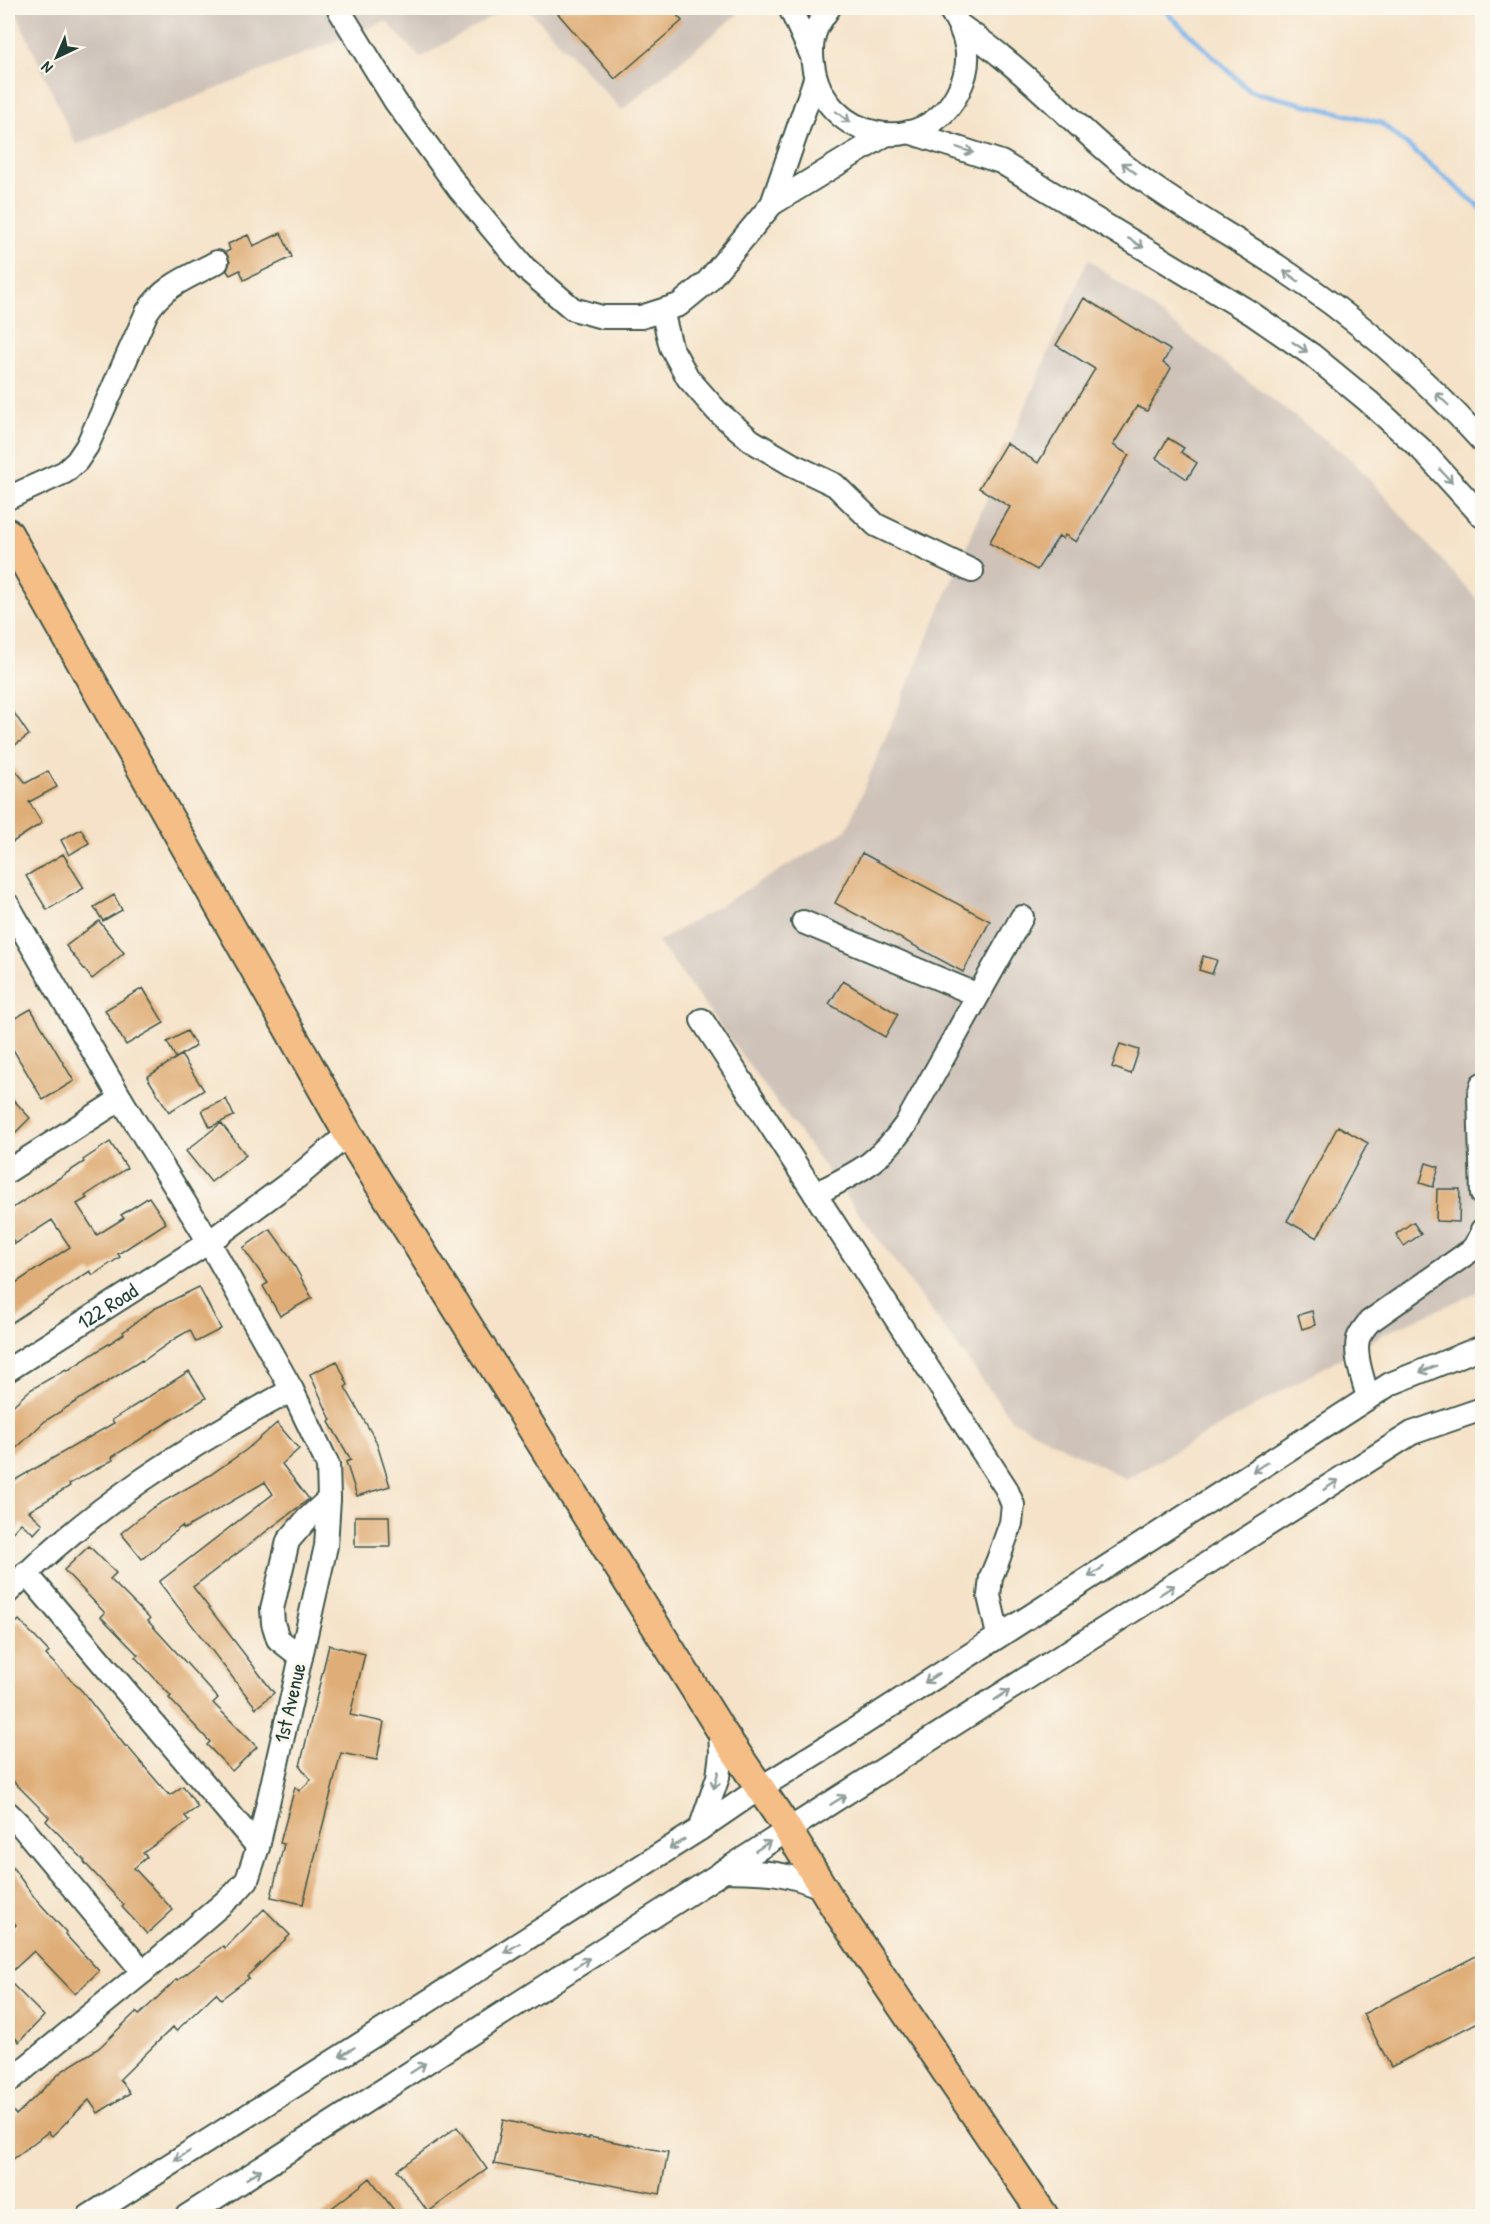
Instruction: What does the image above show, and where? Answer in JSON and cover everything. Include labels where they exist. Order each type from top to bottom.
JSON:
[{"type":"main road","points":[[8,532],[348,1134],[720,1729],[788,1830],[823,1888],[1044,2217]]},
{"type":"street","points":[[338,8],[402,110],[460,190],[525,268],[573,309],[602,317],[641,317],[679,305],[707,282],[772,204],[885,135]]},
{"type":"street","points":[[790,8],[812,54]]},
{"type":"street","points":[[829,8],[817,28],[812,54],[815,80],[825,101],[842,118],[862,130],[885,135],[909,132],[934,122],[953,103],[965,78],[968,52],[955,16]]},
{"type":"street","points":[[955,16],[1097,143],[1144,181],[1279,267],[1345,313],[1400,359],[1482,441]]},
{"type":"street","points":[[772,204],[815,80]]},
{"type":"street","points":[[909,132],[1001,162],[1251,313],[1312,355],[1368,401],[1422,450],[1482,516]]},
{"type":"street","points":[[8,498],[65,472],[77,461],[87,446],[155,298],[169,286],[217,262]]},
{"type":"street","points":[[662,310],[671,347],[688,378],[717,411],[752,441],[790,464],[835,485],[876,525],[972,571]]},
{"type":"street","name":"1st Avenue","points":[[8,905],[121,1099],[208,1242],[292,1390],[328,1465],[329,1500],[326,1546],[258,1847],[247,1880],[143,1972],[10,2076]]},
{"type":"street","points":[[815,1194],[863,1169],[880,1157],[892,1143],[906,1124],[1022,917]]},
{"type":"street","points":[[803,922],[978,995]]},
{"type":"street","points":[[702,1020],[1006,1488],[1013,1505],[1011,1523],[990,1577],[989,1596],[998,1635]]},
{"type":"street","points":[[1482,1084],[1479,1095],[1482,1194]]},
{"type":"street","points":[[8,1171],[121,1099]]},
{"type":"street","name":"122 Road","points":[[8,1371],[208,1242],[296,1178],[348,1134]]},
{"type":"street","points":[[1368,1398],[1358,1352],[1358,1338],[1364,1329],[1369,1322],[1473,1249],[1482,1230]]},
{"type":"street","points":[[89,2217],[700,1829],[760,1788],[1390,1384],[1482,1347]]},
{"type":"street","points":[[8,1592],[62,1540],[117,1496],[188,1450],[292,1390]]},
{"type":"street","points":[[187,2217],[788,1830],[900,1761],[1412,1433],[1482,1409]]},
{"type":"street","points":[[301,1657],[278,1639],[272,1609],[288,1541],[307,1519],[329,1500]]},
{"type":"street","points":[[26,1574],[258,1847]]},
{"type":"street","points":[[700,1829],[718,1777],[721,1753],[720,1729]]},
{"type":"street","points":[[8,1813],[143,1972]]},
{"type":"street","points":[[723,1872],[772,1872],[800,1878],[823,1888]]},
{"type":"shaded area","points":[[14,8],[507,8],[420,58],[386,21],[76,145]]},
{"type":"shaded area","points":[[527,8],[745,8],[622,110]]},
{"type":"shaded area","points":[[1088,259],[1352,460],[1482,605],[1482,1290],[1385,1333],[1126,1479],[1012,1420],[658,942],[846,831]]},
{"type":"building","points":[[553,8],[671,8],[682,21],[615,79]]},
{"type":"building","points":[[281,233],[292,257],[244,280],[240,270],[230,275],[227,271],[230,262],[226,252],[230,250],[228,244],[248,235],[253,246]]},
{"type":"building","points":[[1084,298],[1170,350],[1163,363],[1171,368],[1147,411],[1137,406],[1113,445],[1129,455],[1076,542],[1065,535],[1063,539],[1059,536],[1037,570],[989,543],[1010,507],[979,488],[1006,443],[1038,463],[1095,369],[1056,345]]},
{"type":"building","points":[[1168,438],[1184,448],[1181,452],[1197,463],[1187,479],[1156,458]]},
{"type":"building","points":[[8,704],[29,735],[8,750]]},
{"type":"building","points":[[8,761],[26,783],[48,771],[57,787],[29,802],[42,823],[8,845]]},
{"type":"building","points":[[81,829],[89,843],[69,855],[61,840]]},
{"type":"building","points":[[862,853],[990,921],[963,972],[835,903]]},
{"type":"building","points":[[63,854],[84,888],[47,910],[26,876]]},
{"type":"building","points":[[114,895],[122,910],[103,921],[94,907]]},
{"type":"building","points":[[99,921],[124,953],[92,979],[66,946]]},
{"type":"building","points":[[1203,956],[1217,960],[1212,974],[1199,970]]},
{"type":"building","points":[[843,981],[898,1014],[885,1037],[829,1004]]},
{"type":"building","points":[[143,988],[164,1023],[126,1045],[105,1010]]},
{"type":"building","points":[[31,1009],[74,1081],[43,1100],[8,1041],[8,1022]]},
{"type":"building","points":[[187,1031],[196,1046],[176,1058],[167,1042]]},
{"type":"building","points":[[1120,1044],[1139,1050],[1131,1074],[1112,1067]]},
{"type":"building","points":[[181,1055],[204,1090],[169,1112],[147,1077]]},
{"type":"building","points":[[8,1094],[30,1118],[8,1140]]},
{"type":"building","points":[[226,1099],[234,1116],[210,1127],[202,1110]]},
{"type":"building","points":[[221,1123],[246,1155],[211,1182],[186,1151]]},
{"type":"building","points":[[1338,1126],[1368,1143],[1317,1238],[1287,1221]]},
{"type":"building","points":[[110,1142],[127,1168],[85,1196],[87,1198],[77,1204],[97,1235],[124,1218],[121,1215],[149,1197],[166,1223],[118,1254],[120,1257],[93,1275],[90,1271],[8,1325],[8,1288],[70,1247],[52,1220],[15,1244],[8,1232],[8,1211],[84,1162],[83,1160]]},
{"type":"building","points":[[1426,1163],[1439,1167],[1433,1187],[1420,1183]]},
{"type":"building","points":[[1437,1189],[1460,1189],[1459,1222],[1436,1221]]},
{"type":"building","points":[[1413,1222],[1421,1234],[1404,1246],[1396,1234]]},
{"type":"building","points":[[270,1229],[288,1254],[312,1298],[280,1316],[263,1286],[268,1283],[243,1248]]},
{"type":"building","points":[[199,1287],[221,1329],[196,1342],[190,1330],[176,1338],[45,1421],[8,1456],[8,1410],[30,1390],[66,1369],[67,1371],[124,1334],[123,1332],[154,1309]]},
{"type":"building","points":[[1312,1311],[1315,1325],[1302,1329],[1298,1315]]},
{"type":"building","points":[[337,1361],[348,1385],[345,1387],[376,1441],[390,1486],[357,1496],[346,1462],[351,1460],[329,1422],[331,1420],[310,1374]]},
{"type":"building","points":[[189,1371],[206,1398],[112,1457],[113,1460],[69,1484],[70,1486],[29,1511],[43,1524],[34,1534],[21,1523],[8,1537],[8,1484],[114,1423],[112,1420]]},
{"type":"building","points":[[277,1423],[299,1449],[282,1464],[309,1499],[193,1587],[274,1693],[256,1708],[159,1582],[273,1494],[265,1482],[184,1529],[182,1526],[142,1559],[121,1533],[152,1508],[210,1475],[246,1450]]},
{"type":"building","points":[[355,1516],[389,1516],[390,1547],[355,1547]]},
{"type":"building","points":[[89,1546],[116,1573],[110,1579],[150,1619],[148,1621],[218,1698],[213,1703],[257,1747],[232,1771],[207,1745],[210,1742],[135,1657],[138,1655],[101,1617],[105,1613],[64,1570]]},
{"type":"building","points":[[19,1620],[49,1652],[46,1655],[82,1691],[126,1747],[166,1792],[170,1795],[183,1786],[198,1807],[185,1816],[189,1821],[143,1853],[147,1857],[134,1868],[173,1910],[147,1934],[85,1861],[46,1821],[49,1817],[8,1776],[8,1631]]},
{"type":"building","points":[[329,1645],[365,1654],[350,1715],[384,1722],[377,1760],[341,1753],[303,1904],[271,1897],[284,1844],[280,1843],[295,1787],[299,1791],[311,1780],[300,1766]]},
{"type":"building","points":[[8,1861],[34,1897],[99,1971],[75,1994],[34,1951],[8,1975],[8,1933],[16,1925],[8,1915]]},
{"type":"building","points":[[264,1909],[290,1935],[247,1976],[249,1978],[221,1999],[216,1993],[176,2031],[173,2027],[120,2079],[130,2093],[98,2113],[89,2100],[52,2136],[48,2132],[8,2163],[8,2104],[16,2115],[62,2071],[99,2048],[136,2012],[139,2015],[177,1979],[223,1946],[225,1948]]},
{"type":"building","points":[[1482,1953],[1482,2020],[1391,2067],[1363,2014]]},
{"type":"building","points":[[8,1980],[44,2016],[19,2042],[8,2030]]},
{"type":"building","points":[[503,2120],[589,2139],[589,2137],[668,2152],[660,2194],[494,2164]]},
{"type":"building","points":[[457,2127],[487,2169],[428,2212],[397,2170]]},
{"type":"building","points":[[370,2178],[399,2217],[320,2217],[359,2187]]},
{"type":"waterway","points":[[1162,8],[1250,91],[1381,123],[1482,209]]}]
